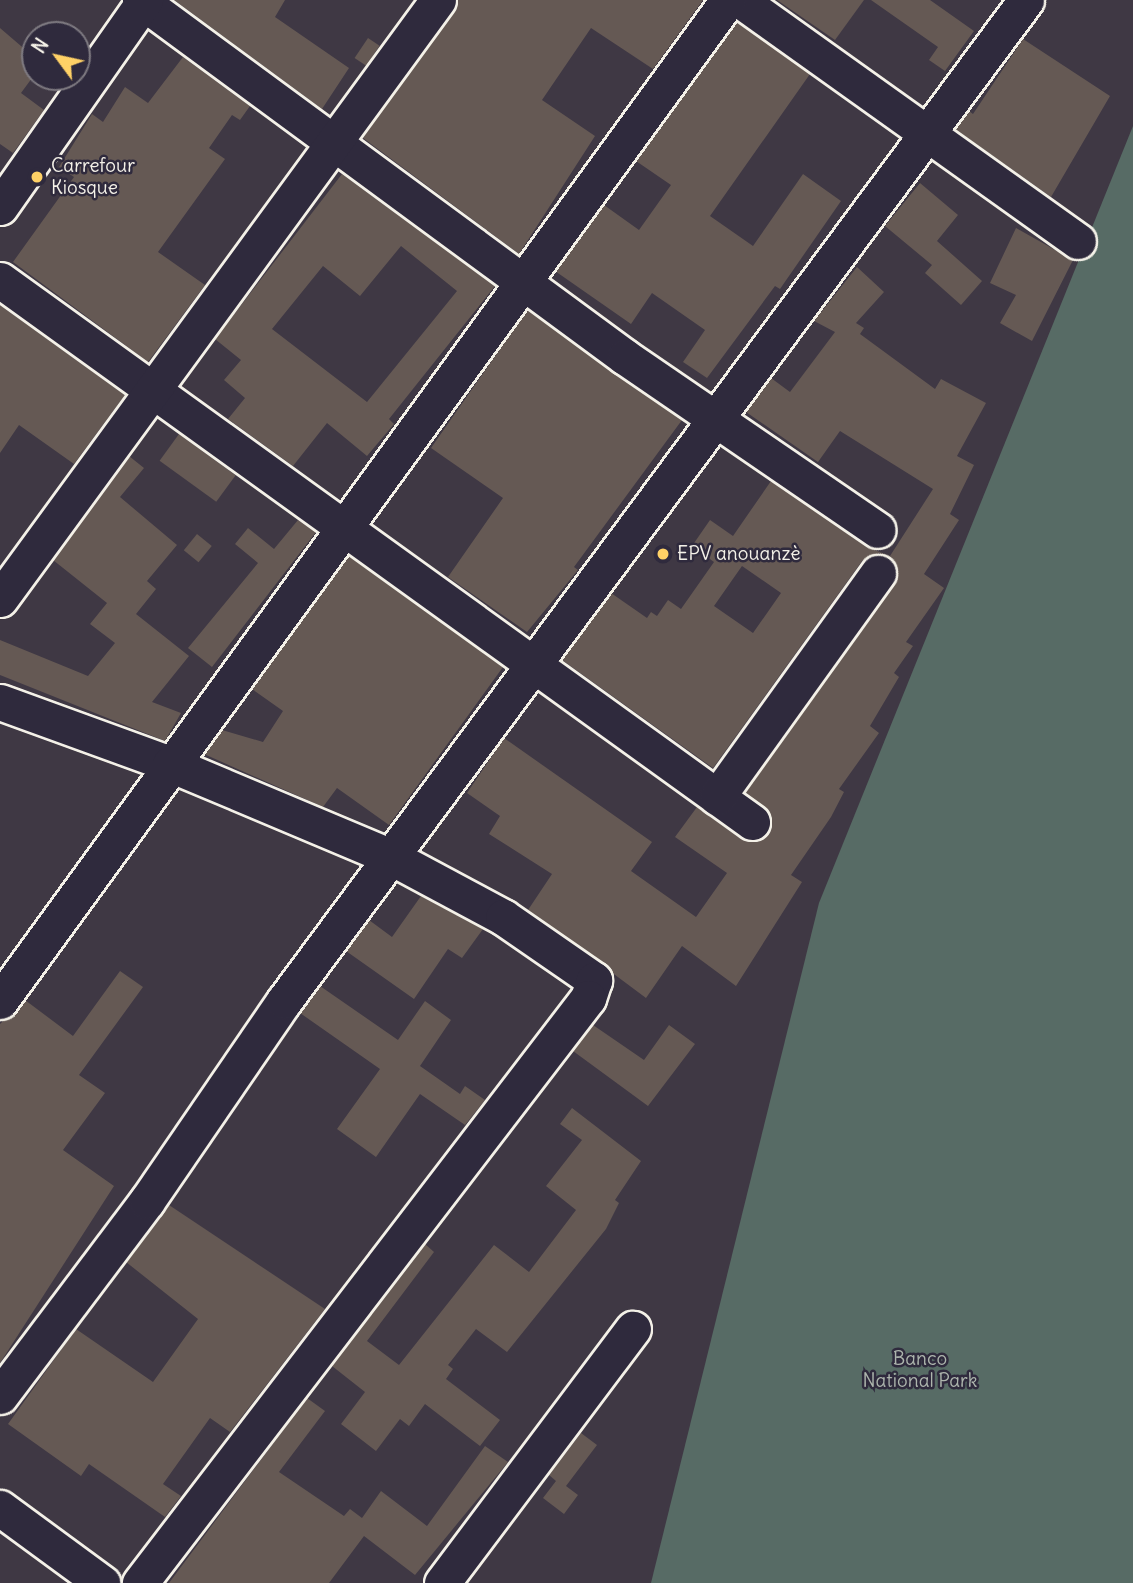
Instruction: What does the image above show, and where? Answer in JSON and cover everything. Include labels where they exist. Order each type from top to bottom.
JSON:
[{"type":"street","points":[[0,599],[439,0]]},
{"type":"street","points":[[0,1001],[728,0]]},
{"type":"street","points":[[740,0],[1078,241]]},
{"type":"street","points":[[0,1396],[148,1201],[391,857],[536,667],[712,419],[1026,0]]},
{"type":"street","points":[[0,207],[143,1],[521,282],[712,419],[878,530]]},
{"type":"street","points":[[0,280],[345,525],[536,667],[752,822]]},
{"type":"street","points":[[717,797],[878,573]]},
{"type":"street","points":[[0,702],[170,764],[391,857],[503,917],[589,973],[593,988],[140,1583]]},
{"type":"street","points":[[442,1583],[633,1329]]},
{"type":"street","points":[[0,1508],[102,1583]]},
{"type":"green space","name":"Banco National Park","points":[[1133,126],[1133,1583],[651,1583],[819,903]]},
{"type":"building","points":[[174,0],[285,0],[275,17],[349,68],[322,109]]},
{"type":"building","points":[[458,0],[703,0],[653,69],[591,28],[542,100],[595,136],[519,254],[363,138]]},
{"type":"building","points":[[777,0],[864,0],[835,40]]},
{"type":"building","points":[[871,0],[930,0],[974,31],[945,71],[929,60],[938,47]]},
{"type":"building","points":[[737,22],[810,74],[710,216],[753,246],[803,174],[841,201],[780,289],[775,286],[707,378],[683,362],[705,330],[652,293],[631,324],[555,271],[604,205],[639,230],[671,185],[636,161]]},
{"type":"building","points":[[0,28],[21,46],[21,93],[44,110],[13,153],[0,144]]},
{"type":"building","points":[[368,38],[380,46],[366,66],[355,58]]},
{"type":"building","points":[[1023,39],[1110,96],[1051,197],[955,129],[969,111],[973,114]]},
{"type":"building","points":[[183,57],[250,106],[240,120],[232,115],[209,148],[225,159],[158,252],[205,285],[148,362],[13,262],[74,177],[59,167],[92,114],[103,122],[125,87],[148,103]]},
{"type":"building","points":[[342,174],[495,286],[389,419],[394,424],[367,456],[327,423],[293,466],[228,419],[245,398],[224,380],[241,360],[215,339]],"holes":[[[401,246],[457,291],[367,402],[272,329],[323,266],[360,296]]]},
{"type":"building","points":[[920,183],[958,215],[937,241],[982,281],[961,305],[925,273],[932,265],[885,226]]},
{"type":"building","points":[[1016,228],[1073,260],[1032,341],[1000,323],[1016,295],[990,283]]},
{"type":"building","points":[[857,267],[884,292],[856,323],[864,328],[860,334],[935,389],[941,379],[986,403],[957,456],[974,465],[950,514],[959,520],[924,574],[944,588],[906,642],[913,646],[894,673],[899,677],[870,726],[879,733],[839,789],[844,792],[831,817],[791,875],[802,882],[736,986],[682,946],[646,998],[528,910],[552,874],[489,834],[500,816],[467,793],[504,738],[652,842],[631,871],[696,917],[727,873],[675,837],[697,807],[741,839],[760,841],[768,834],[770,813],[745,792],[894,585],[898,574],[890,557],[879,553],[862,561],[713,768],[562,660],[611,593],[647,618],[651,612],[657,616],[668,600],[681,609],[714,562],[692,546],[710,520],[733,536],[771,481],[867,547],[890,556],[933,489],[840,431],[818,462],[746,412],[771,378],[790,392],[835,332],[814,321]],"holes":[[[742,566],[781,593],[753,633],[714,606]]]},
{"type":"building","points":[[0,305],[125,395],[74,464],[19,425],[0,453]]},
{"type":"building","points":[[527,310],[682,420],[574,567],[578,570],[527,632],[448,577],[503,498],[431,448]]},
{"type":"building","points":[[179,434],[236,475],[216,502],[160,461]]},
{"type":"building","points":[[129,456],[144,468],[120,497],[177,545],[147,581],[156,589],[136,614],[189,656],[152,702],[181,713],[165,741],[0,675],[0,640],[88,676],[115,643],[90,624],[107,603],[53,560]]},
{"type":"building","points":[[298,520],[316,532],[212,667],[188,648],[258,563],[235,544],[248,528],[274,549]]},
{"type":"building","points":[[197,534],[212,546],[199,562],[184,550]]},
{"type":"building","points":[[349,556],[503,667],[389,825],[337,788],[323,807],[204,754],[222,730],[263,742],[283,711],[252,689]]},
{"type":"building","points":[[421,896],[483,929],[462,958],[448,949],[414,999],[346,951],[369,920],[392,937]]},
{"type":"building","points":[[120,971],[143,987],[79,1075],[105,1093],[63,1150],[114,1186],[0,1363],[0,1024],[25,1000],[73,1036]]},
{"type":"building","points":[[320,986],[398,1040],[425,1001],[451,1020],[420,1066],[460,1094],[465,1086],[485,1100],[465,1125],[420,1094],[376,1157],[337,1129],[380,1069],[300,1013]]},
{"type":"building","points":[[593,1025],[644,1060],[669,1025],[695,1044],[648,1106],[573,1051]]},
{"type":"building","points":[[572,1108],[641,1161],[615,1200],[619,1203],[606,1229],[507,1352],[476,1329],[448,1365],[453,1369],[446,1379],[500,1420],[480,1446],[425,1404],[409,1426],[400,1419],[376,1451],[341,1424],[365,1392],[332,1366],[425,1244],[434,1252],[367,1341],[399,1365],[494,1245],[529,1272],[576,1210],[546,1186],[582,1140],[560,1124]]},
{"type":"building","points":[[169,1205],[325,1309],[230,1432],[210,1418],[163,1484],[181,1496],[165,1517],[89,1464],[81,1476],[8,1424],[76,1329],[153,1382],[198,1319],[126,1262]]},
{"type":"building","points":[[307,1398],[325,1411],[279,1472],[344,1516],[350,1509],[362,1518],[381,1491],[427,1526],[485,1446],[508,1462],[415,1575],[364,1536],[329,1583],[169,1583]]},
{"type":"building","points":[[581,1433],[597,1445],[566,1486],[578,1495],[564,1514],[543,1498],[556,1481],[549,1475]]},
{"type":"place","name":"Carrefour Kiosque","points":[[37,177]]},
{"type":"place","name":"EPV anouanzè","points":[[663,554]]}]
